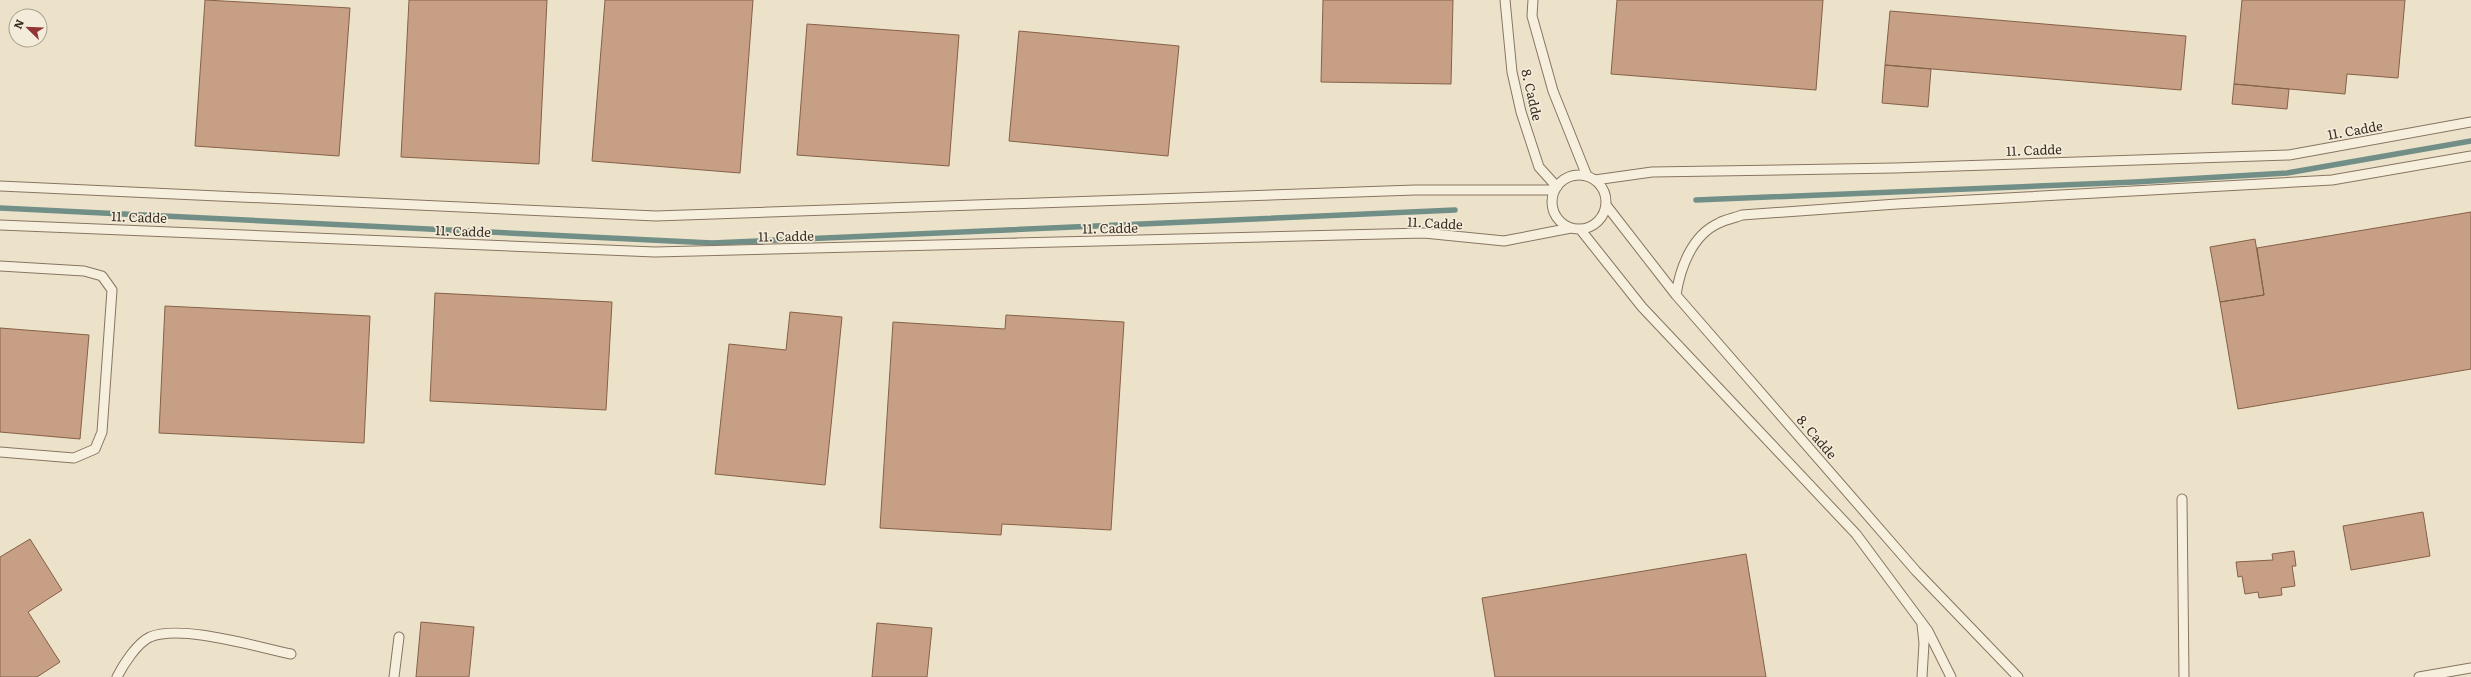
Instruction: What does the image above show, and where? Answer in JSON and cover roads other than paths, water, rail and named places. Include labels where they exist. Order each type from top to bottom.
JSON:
[{"type":"lane","name":"8. Cadde","points":[[1505,0],[1512,72],[1521,112],[1539,167],[1556,188]]},
{"type":"lane","name":"8. Cadde","points":[[1533,0],[1532,16],[1553,91],[1591,178]]},
{"type":"lane","name":"11. Cadde","points":[[1591,178],[1652,172],[1903,168],[2289,155],[2471,122]]},
{"type":"lane","points":[[1676,295],[1684,264],[1698,240],[1718,223],[1742,215],[1905,204],[2332,180],[2471,156]]},
{"type":"lane","points":[[1576,229],[1590,227],[1597,222],[1603,214],[1606,205],[1602,187],[1591,178],[1568,177],[1556,188],[1552,208],[1556,217],[1576,229],[1642,306],[1856,534],[1922,624],[1951,677]]},
{"type":"lane","name":"11. Cadde","points":[[0,186],[656,216],[1416,190],[1556,188]]},
{"type":"lane","name":"8. Cadde","points":[[1606,205],[1676,295],[1916,572],[2018,677]]},
{"type":"lane","name":"11. Cadde","points":[[0,224],[655,252],[1424,233],[1504,241],[1576,229]]},
{"type":"lane","points":[[0,266],[84,271],[102,276],[112,290],[102,432],[95,449],[74,458],[0,452]]},
{"type":"lane","points":[[2182,499],[2184,677]]},
{"type":"lane","points":[[1922,624],[1924,643],[1922,677]]},
{"type":"lane","points":[[118,677],[126,660],[149,637],[186,632],[291,654]]},
{"type":"lane","points":[[394,677],[399,637]]},
{"type":"lane","points":[[2419,677],[2471,668]]},
{"type":"waterway","points":[[1696,200],[2135,182],[2287,173],[2471,141]]},
{"type":"waterway","points":[[0,208],[712,243],[1455,210]]}]
